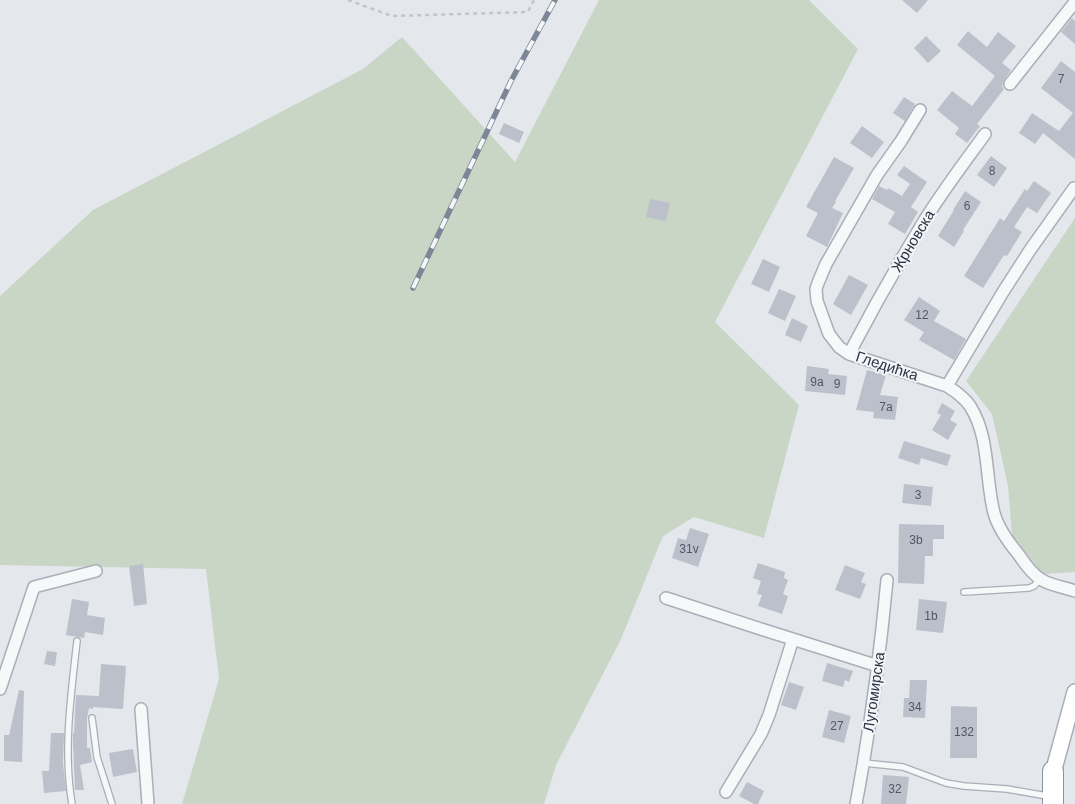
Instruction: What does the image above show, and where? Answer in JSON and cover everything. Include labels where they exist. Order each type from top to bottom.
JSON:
[{"type":"highway","points":[[1048,801],[1053,771]]},
{"type":"main road","points":[[1053,771],[1075,692]]},
{"type":"street","points":[[1010,84],[1075,2]]},
{"type":"street","name":"Гледићка","points":[[920,110],[877,175],[826,264],[816,289],[817,301],[829,334],[849,354],[947,386],[964,399],[976,417],[983,438],[994,513],[998,522],[1023,561],[1040,579],[1075,591]]},
{"type":"street","name":"Жрновска","points":[[849,354],[918,230],[985,134]]},
{"type":"street","points":[[947,386],[1003,292],[1074,188]]},
{"type":"street","points":[[0,689],[34,587],[96,571]]},
{"type":"street","name":"Лугомирска","points":[[856,804],[878,666],[888,580]]},
{"type":"street","points":[[666,598],[878,666]]},
{"type":"street","points":[[726,792],[769,715],[793,640]]},
{"type":"street","points":[[141,709],[148,804]]},
{"type":"lane","points":[[964,592],[1029,588],[1034,586],[1040,579]]},
{"type":"lane","points":[[72,804],[68,765],[68,739],[77,641]]},
{"type":"lane","points":[[92,718],[98,757],[112,804]]},
{"type":"lane","points":[[864,763],[903,767],[946,783],[1007,789],[1048,801]]},
{"type":"path","points":[[348,0],[392,16],[528,12],[534,0]]},
{"type":"green space","points":[[599,0],[809,0],[858,49],[715,322],[799,405],[764,538],[694,517],[663,536],[621,639],[556,765],[544,804],[182,804],[219,679],[206,569],[0,565],[0,296],[93,210],[363,69],[402,37],[515,162]]},
{"type":"green space","points":[[1075,218],[1075,572],[1043,574],[1012,535],[1008,486],[992,414],[966,381]]},
{"type":"building","points":[[902,0],[928,0],[917,13]]},
{"type":"building","points":[[1072,18],[1075,21],[1075,44],[1061,32]]},
{"type":"building","points":[[968,31],[987,47],[998,32],[1016,46],[1002,63],[1011,70],[1003,82],[1002,86],[1004,89],[977,124],[980,126],[967,143],[955,134],[959,128],[937,110],[952,91],[972,106],[995,76],[957,45]]},
{"type":"building","points":[[926,36],[941,51],[928,63],[914,48]]},
{"type":"building","points":[[1061,61],[1075,72],[1075,159],[1043,133],[1035,144],[1019,133],[1032,113],[1059,131],[1073,113],[1041,88]]},
{"type":"building","points":[[904,97],[915,104],[905,121],[893,113]]},
{"type":"building","points":[[504,123],[524,132],[519,143],[499,134]]},
{"type":"building","points":[[862,126],[884,142],[872,158],[850,143]]},
{"type":"building","points":[[991,156],[1007,168],[994,187],[977,175]]},
{"type":"building","points":[[834,157],[854,168],[832,208],[843,213],[827,247],[806,236],[818,213],[806,207]]},
{"type":"building","points":[[904,166],[927,182],[911,207],[918,212],[905,234],[888,224],[895,212],[872,199],[879,186],[887,190],[888,188],[902,196],[910,184],[897,175]]},
{"type":"building","points":[[1034,181],[1051,193],[1037,213],[1027,207],[1014,227],[1022,232],[1007,256],[1004,255],[983,288],[964,276],[1000,218],[1004,221],[1025,189],[1027,191]]},
{"type":"building","points":[[965,191],[981,202],[954,247],[938,236]]},
{"type":"building","points":[[650,199],[670,203],[666,221],[646,217]]},
{"type":"building","points":[[763,259],[780,267],[769,292],[751,284]]},
{"type":"building","points":[[849,275],[868,285],[851,315],[833,304]]},
{"type":"building","points":[[779,289],[796,296],[785,321],[768,313]]},
{"type":"building","points":[[919,297],[940,311],[934,321],[966,339],[954,360],[919,340],[924,332],[904,320]]},
{"type":"building","points":[[792,318],[808,326],[801,342],[785,335]]},
{"type":"building","points":[[807,366],[829,369],[828,374],[847,376],[845,395],[805,391]]},
{"type":"building","points":[[867,370],[886,375],[880,395],[898,397],[895,420],[873,418],[874,412],[856,410]]},
{"type":"building","points":[[942,403],[955,411],[950,420],[957,424],[948,440],[932,430],[941,415],[937,413]]},
{"type":"building","points":[[904,441],[951,455],[947,466],[921,458],[919,465],[898,458]]},
{"type":"building","points":[[904,484],[933,487],[931,506],[902,503]]},
{"type":"building","points":[[899,524],[944,525],[944,539],[933,539],[933,556],[925,556],[924,584],[898,583]]},
{"type":"building","points":[[690,528],[709,534],[698,567],[672,558],[678,538],[686,540]]},
{"type":"building","points":[[758,563],[785,572],[784,578],[788,580],[783,594],[788,596],[782,614],[758,606],[762,595],[757,594],[761,581],[753,578]]},
{"type":"building","points":[[143,564],[147,604],[134,606],[129,566]]},
{"type":"building","points":[[845,565],[865,573],[861,582],[866,584],[860,599],[835,590]]},
{"type":"building","points":[[72,599],[89,602],[87,615],[105,618],[103,635],[85,632],[84,638],[66,635]]},
{"type":"building","points":[[919,599],[947,602],[943,633],[916,630]]},
{"type":"building","points":[[47,651],[57,652],[55,666],[44,664]]},
{"type":"building","points":[[827,663],[853,671],[849,682],[845,680],[843,687],[822,681]]},
{"type":"building","points":[[101,664],[126,666],[123,709],[89,708],[87,748],[90,748],[92,762],[80,765],[84,790],[75,790],[73,733],[76,695],[99,696]]},
{"type":"building","points":[[910,680],[927,680],[925,718],[903,717],[904,698],[909,698]]},
{"type":"building","points":[[789,682],[804,687],[796,710],[781,705]]},
{"type":"building","points":[[19,690],[24,691],[22,762],[4,761],[4,735],[9,735]]},
{"type":"building","points":[[951,706],[977,707],[977,758],[950,758]]},
{"type":"building","points":[[829,710],[851,716],[844,743],[822,737]]},
{"type":"building","points":[[51,733],[64,733],[63,763],[66,791],[44,793],[42,771],[49,771]]},
{"type":"building","points":[[133,749],[137,772],[113,777],[109,753]]},
{"type":"building","points":[[883,775],[909,777],[906,804],[881,804]]},
{"type":"building","points":[[747,782],[764,791],[758,804],[754,804],[739,796]]},
{"type":"railway","points":[[413,288],[511,81],[555,0]]}]
